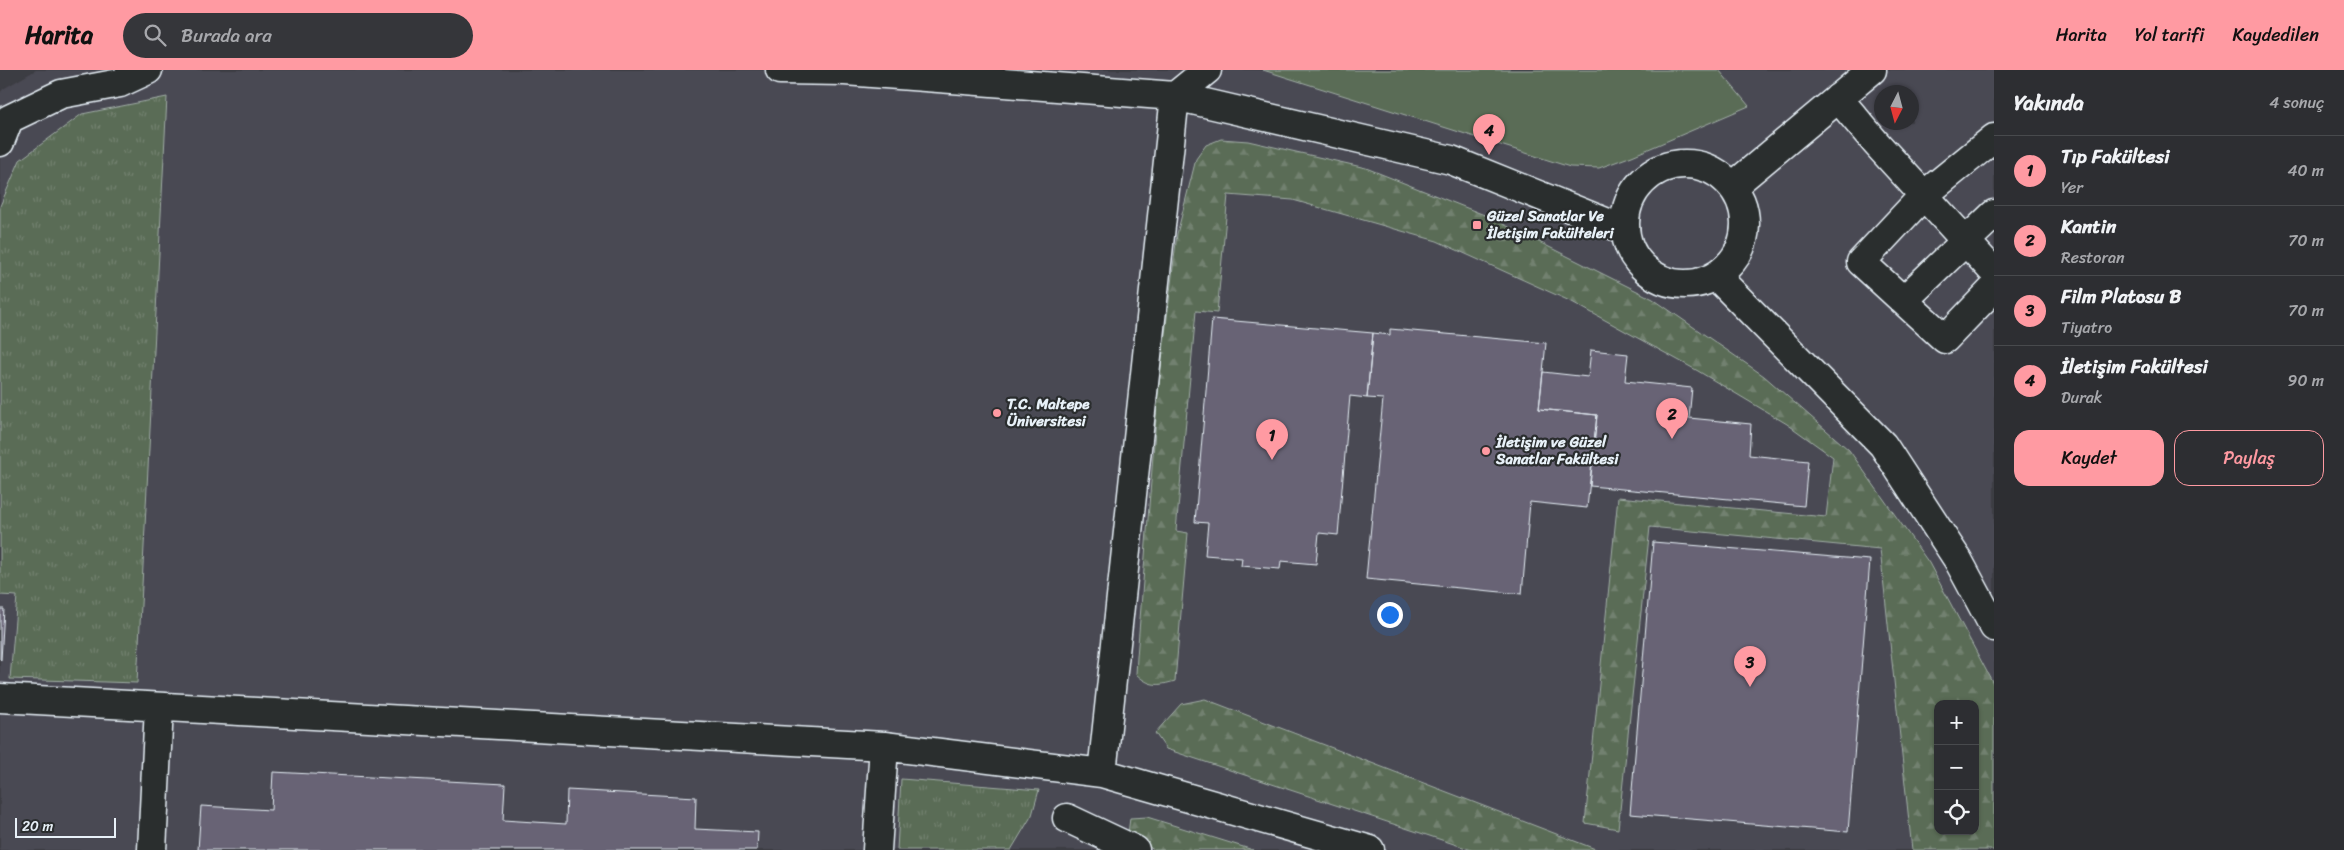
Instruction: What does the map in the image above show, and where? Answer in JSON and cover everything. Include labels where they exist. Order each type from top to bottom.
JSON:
[{"type":"street","points":[[0,142],[9,119],[60,94],[120,83],[148,70]]},
{"type":"street","points":[[780,70],[846,71],[1175,96],[1451,160],[1625,230]]},
{"type":"street","points":[[1102,773],[1175,96],[1207,70]]},
{"type":"street","points":[[1733,186],[1872,70]]},
{"type":"street","points":[[1838,98],[1876,143],[1994,272]]},
{"type":"street","points":[[1994,138],[1924,195],[1861,262],[1945,339],[1994,288]]},
{"type":"street","points":[[1687,163],[1705,166],[1720,174],[1733,186],[1741,201],[1746,218],[1745,235],[1740,251],[1730,265],[1716,276],[1700,282],[1683,284],[1666,281],[1650,274],[1638,262],[1629,247],[1625,230],[1626,213],[1631,196],[1641,182],[1654,172],[1670,165],[1687,163]]},
{"type":"street","points":[[1904,300],[1964,240],[1994,214]]},
{"type":"street","points":[[1716,276],[1883,445],[1958,560],[1994,627]]},
{"type":"street","points":[[0,698],[884,746],[1102,773],[1370,850]]},
{"type":"street","points":[[152,850],[159,707]]},
{"type":"street","points":[[878,850],[884,746]]},
{"type":"street","points":[[1067,818],[1135,850]]},
{"type":"shaded area","name":"T.C. Maltepe Üniversitesi","points":[[36,70],[1994,70],[1994,850],[0,850],[0,93],[3,89]]},
{"type":"green space","points":[[1263,70],[1719,70],[1749,106],[1632,156],[1599,168],[1570,167]]},
{"type":"green space","points":[[167,97],[137,683],[10,679],[17,596],[0,595],[0,206],[20,160],[82,114]]},
{"type":"green space","points":[[1221,139],[1248,141],[1366,168],[1487,216],[1653,299],[1764,376],[1849,450],[1929,563],[1994,685],[1994,850],[1912,850],[1880,549],[1650,527],[1618,829],[1585,823],[1618,497],[1826,517],[1833,457],[1787,424],[1698,371],[1572,302],[1437,241],[1293,200],[1228,195],[1217,313],[1196,311],[1176,531],[1188,533],[1175,681],[1154,684],[1136,674],[1158,393],[1177,234],[1196,159],[1206,145]]},
{"type":"green space","points":[[1205,699],[1598,850],[1472,850],[1166,749],[1155,733],[1181,704]]},
{"type":"green space","points":[[901,779],[1039,790],[1032,815],[1011,850],[897,850]]},
{"type":"green space","points":[[1147,817],[1253,850],[1154,850],[1128,834],[1130,818]]},
{"type":"building","points":[[1212,319],[1373,333],[1367,398],[1350,396],[1338,535],[1319,533],[1316,564],[1281,561],[1280,569],[1241,566],[1242,558],[1205,555],[1208,523],[1195,522]]},
{"type":"building","name":"İletişim ve Güzel Sanatlar Fakültesi","points":[[1390,329],[1546,343],[1539,409],[1597,415],[1587,508],[1530,502],[1522,594],[1366,579],[1383,399],[1367,398],[1373,333],[1390,335]]},
{"type":"building","points":[[1591,350],[1628,354],[1625,381],[1692,388],[1689,418],[1751,424],[1749,455],[1808,461],[1804,506],[1590,486],[1597,415],[1539,409],[1543,372],[1588,377]]},
{"type":"building","points":[[1653,542],[1870,560],[1848,832],[1630,814]]},
{"type":"building","points":[[0,609],[4,609],[1,660],[0,659]]},
{"type":"building","points":[[273,772],[505,784],[503,820],[566,824],[567,790],[696,797],[695,829],[758,832],[757,850],[198,850],[201,806],[271,810]]},
{"type":"place","name":"İletişim Fakültesi","points":[[1489,155]]},
{"type":"place","name":"Güzel Sanatlar Ve İletişim Fakülteleri","points":[[1477,225]]},
{"type":"place","name":"T.C. Maltepe Üniversitesi","points":[[997,413]]},
{"type":"place","name":"Kantin","points":[[1672,439]]},
{"type":"place","name":"İletişim ve Güzel Sanatlar Fakültesi","points":[[1486,451]]},
{"type":"place","name":"Tıp Fakültesi","points":[[1272,460]]},
{"type":"place","name":"Film Platosu B","points":[[1750,687]]}]
